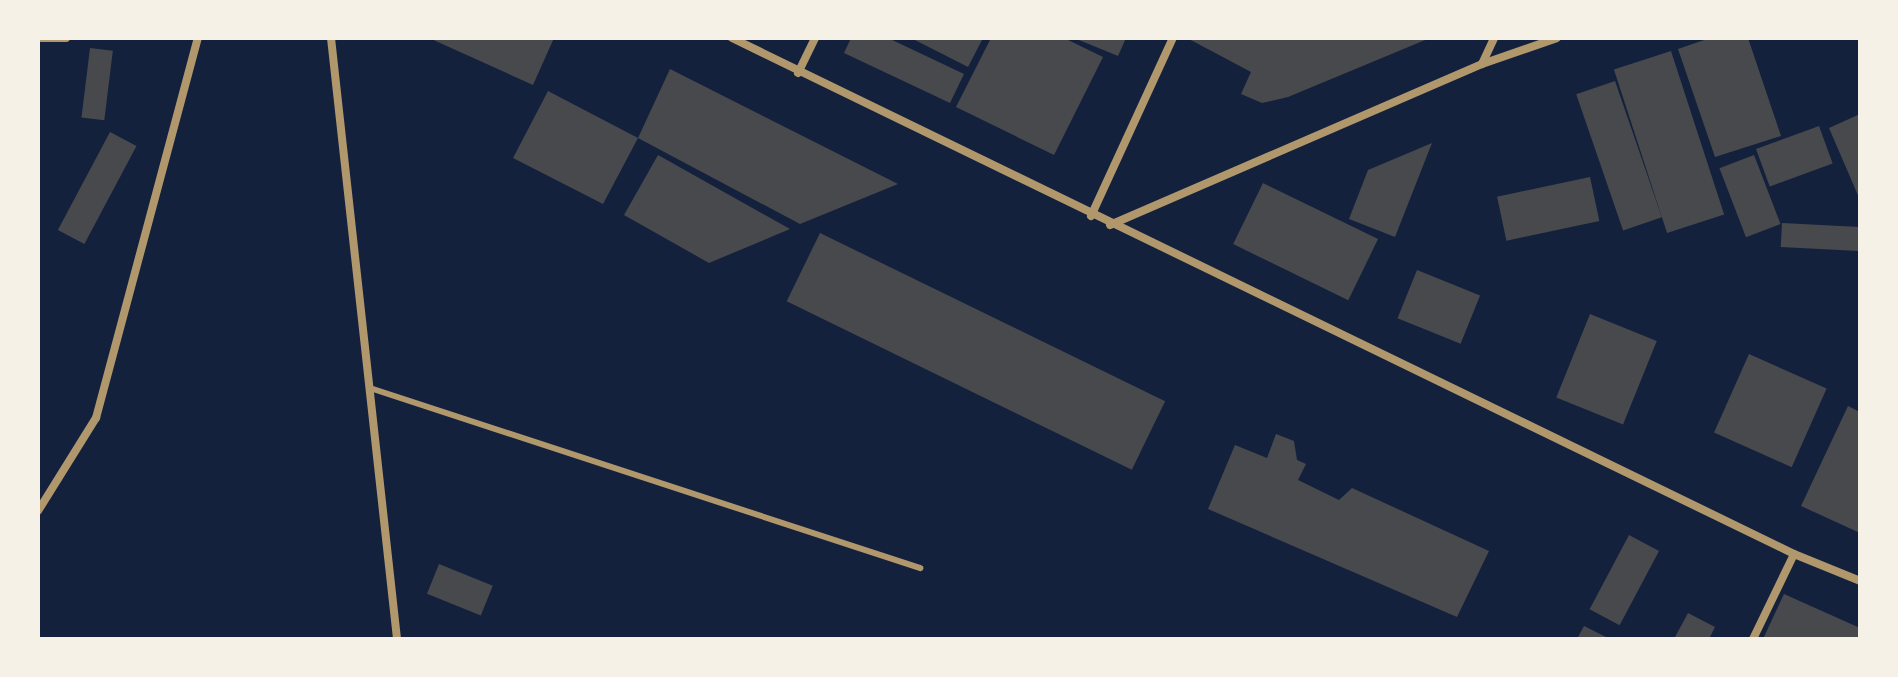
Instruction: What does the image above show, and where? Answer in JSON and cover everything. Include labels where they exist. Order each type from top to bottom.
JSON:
[{"type":"street","points":[[38,38],[66,38]]},
{"type":"street","points":[[38,511],[96,418],[198,38]]},
{"type":"street","points":[[331,38],[373,389],[397,639]]},
{"type":"street","points":[[732,38],[1091,216],[1464,389],[1794,554],[1860,581]]},
{"type":"street","points":[[798,73],[815,38]]},
{"type":"street","points":[[1091,216],[1173,38]]},
{"type":"street","points":[[1482,64],[1494,38]]},
{"type":"street","points":[[1110,225],[1482,64],[1557,38]]},
{"type":"street","points":[[1753,639],[1794,554]]},
{"type":"lane","points":[[373,389],[920,568]]},
{"type":"building","points":[[429,38],[554,38],[533,85]]},
{"type":"building","points":[[851,38],[888,38],[964,74],[950,103],[844,53]]},
{"type":"building","points":[[911,38],[983,38],[968,67]]},
{"type":"building","points":[[991,38],[1064,38],[1103,57],[1054,155],[956,107]]},
{"type":"building","points":[[1074,38],[1126,38],[1118,56]]},
{"type":"building","points":[[1187,38],[1430,38],[1288,97],[1262,103],[1241,94],[1251,72]]},
{"type":"building","points":[[1710,38],[1748,38],[1781,136],[1715,157],[1678,49]]},
{"type":"building","points":[[90,48],[113,51],[104,120],[81,117]]},
{"type":"building","points":[[1671,51],[1724,215],[1667,233],[1614,70]]},
{"type":"building","points":[[670,69],[898,184],[800,224],[638,138]]},
{"type":"building","points":[[1615,81],[1662,217],[1623,231],[1576,94]]},
{"type":"building","points":[[548,91],[638,138],[603,204],[513,158]]},
{"type":"building","points":[[1860,114],[1860,200],[1829,128]]},
{"type":"building","points":[[1819,126],[1833,164],[1770,187],[1756,149]]},
{"type":"building","points":[[110,132],[136,146],[84,244],[58,230]]},
{"type":"building","points":[[1432,143],[1395,237],[1349,219],[1368,170]]},
{"type":"building","points":[[658,155],[790,229],[709,263],[624,215]]},
{"type":"building","points":[[1754,155],[1781,224],[1746,237],[1719,168]]},
{"type":"building","points":[[1590,177],[1599,221],[1506,241],[1497,197]]},
{"type":"building","points":[[1263,183],[1378,239],[1348,300],[1233,244]]},
{"type":"building","points":[[1782,223],[1860,227],[1859,251],[1781,247]]},
{"type":"building","points":[[820,233],[1165,401],[1132,470],[787,301]]},
{"type":"building","points":[[1417,270],[1480,295],[1461,344],[1398,318]]},
{"type":"building","points":[[1590,314],[1657,341],[1623,424],[1556,397]]},
{"type":"building","points":[[1749,354],[1827,389],[1792,467],[1714,433]]},
{"type":"building","points":[[1848,406],[1860,412],[1860,533],[1801,506]]},
{"type":"building","points":[[1276,434],[1294,441],[1297,460],[1306,464],[1298,480],[1339,500],[1352,488],[1489,551],[1457,617],[1208,509],[1235,445],[1267,458]]},
{"type":"building","points":[[1629,535],[1659,551],[1620,625],[1590,609]]},
{"type":"building","points":[[439,564],[493,586],[481,615],[427,594]]},
{"type":"building","points":[[1784,594],[1860,628],[1860,639],[1763,639]]},
{"type":"building","points":[[1688,613],[1715,627],[1709,639],[1674,639]]},
{"type":"building","points":[[1584,626],[1610,639],[1577,639]]}]
